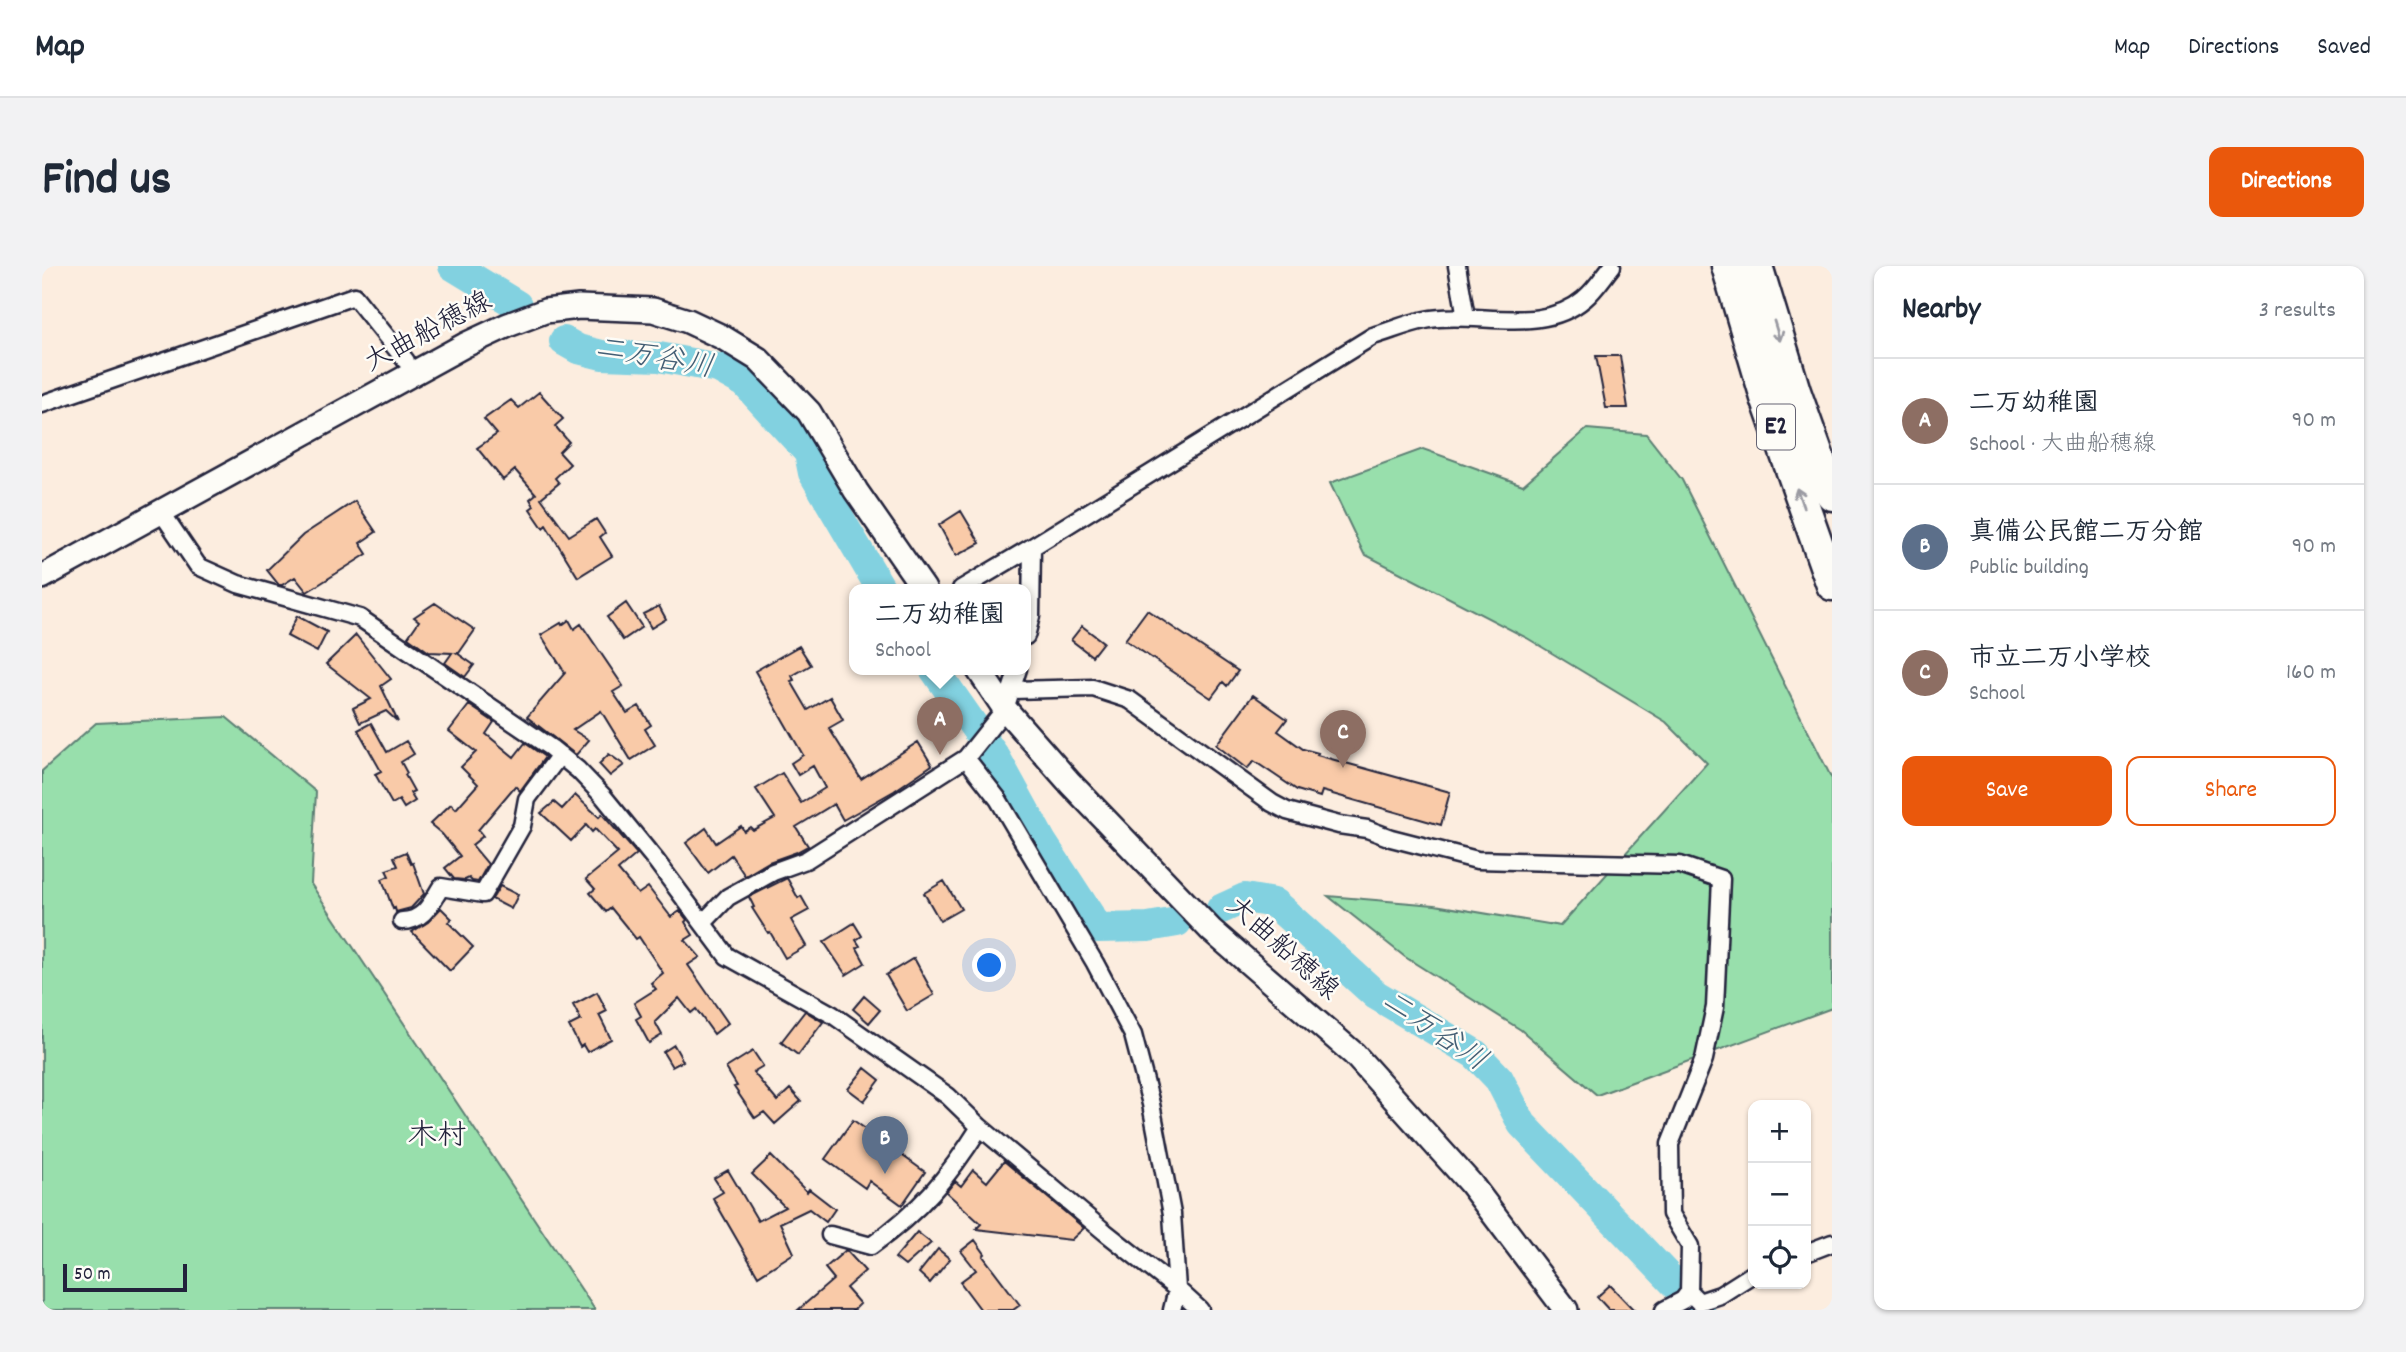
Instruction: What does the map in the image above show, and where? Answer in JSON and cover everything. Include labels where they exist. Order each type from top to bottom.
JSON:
[{"type":"highway","name":"E2","points":[[1727,266],[1766,398],[1832,585]]},
{"type":"highway","name":"E2","points":[[1757,266],[1795,391],[1832,495]]},
{"type":"main road","name":"大曲船穂線","points":[[42,578],[465,345],[545,312],[579,307],[653,310],[688,321],[722,337],[758,359],[809,412],[856,491],[921,584]]},
{"type":"main road","name":"大曲船穂線","points":[[984,675],[1009,699],[1070,783],[1211,930],[1354,1054],[1470,1183],[1566,1310]]},
{"type":"street","points":[[1457,266],[1466,317]]},
{"type":"street","points":[[969,584],[1373,336],[1425,320],[1466,317],[1531,319],[1557,314],[1584,300],[1612,266]]},
{"type":"street","points":[[42,404],[354,296],[406,361]]},
{"type":"street","points":[[162,513],[198,566],[238,584],[360,618],[579,770],[603,796],[727,956],[833,1015],[948,1096],[980,1127],[1200,1310]]},
{"type":"street","points":[[1031,616],[1032,547]]},
{"type":"street","points":[[703,923],[728,897],[773,872],[806,860],[966,758],[1009,699],[1015,675]]},
{"type":"street","points":[[1009,699],[1093,688],[1130,700],[1272,803],[1287,811],[1339,825],[1367,829],[1391,838],[1477,860],[1680,865],[1721,879],[1715,1007],[1704,1059],[1670,1143],[1671,1214],[1690,1246],[1689,1292],[1683,1300],[1664,1310]]},
{"type":"street","points":[[402,921],[413,921],[425,912],[442,887],[483,894],[522,826],[527,799],[559,755]]},
{"type":"street","points":[[966,758],[998,799],[1095,963],[1133,1035],[1151,1104],[1172,1214],[1177,1289],[1172,1310]]},
{"type":"street","points":[[830,1236],[871,1246],[902,1223],[931,1195],[980,1127]]},
{"type":"street","points":[[1811,1251],[1832,1243]]},
{"type":"street","points":[[1689,1292],[1699,1302],[1720,1294],[1748,1276]]},
{"type":"green space","points":[[1587,429],[1646,434],[1682,480],[1832,779],[1832,1008],[1597,1095],[1521,1030],[1405,957],[1328,896],[1435,905],[1560,926],[1707,763],[1666,722],[1527,638],[1364,554],[1330,483],[1423,449],[1523,485]]},
{"type":"green space","points":[[226,717],[316,792],[311,884],[595,1310],[42,1310],[42,771],[96,723]]},
{"type":"building","points":[[1596,356],[1620,356],[1628,408],[1606,408]]},
{"type":"building","points":[[539,392],[563,419],[555,426],[569,442],[559,452],[570,464],[555,478],[559,483],[541,498],[569,536],[596,519],[605,533],[600,537],[612,556],[578,577],[546,525],[543,528],[530,509],[534,506],[530,499],[536,494],[515,470],[503,480],[477,448],[497,434],[484,419],[511,400],[519,408]]},
{"type":"building","points":[[355,501],[376,532],[360,543],[367,554],[307,592],[295,577],[279,585],[267,570],[303,535]]},
{"type":"building","points":[[961,511],[980,543],[956,556],[939,525]]},
{"type":"building","points":[[435,603],[475,630],[457,653],[474,665],[465,677],[445,663],[452,653],[429,652],[408,637],[419,621],[414,617]]},
{"type":"building","points":[[626,603],[642,627],[623,640],[607,617]]},
{"type":"building","points":[[659,606],[666,619],[651,628],[643,614]]},
{"type":"building","points":[[1147,610],[1238,671],[1227,686],[1223,682],[1211,698],[1125,640]]},
{"type":"building","points":[[297,616],[327,632],[317,652],[287,636]]},
{"type":"building","points":[[569,620],[574,629],[581,624],[623,686],[613,692],[627,713],[639,706],[651,725],[645,729],[655,745],[631,760],[601,711],[573,730],[589,740],[576,755],[527,717],[565,673],[541,635]]},
{"type":"building","points":[[1082,626],[1103,642],[1092,656],[1071,640]]},
{"type":"building","points":[[356,635],[391,679],[381,686],[398,722],[386,711],[360,723],[353,708],[371,699],[326,664]]},
{"type":"building","points":[[799,646],[811,665],[792,676],[794,680],[791,681],[808,710],[830,697],[843,720],[829,728],[861,779],[918,742],[932,765],[894,791],[843,820],[834,804],[796,827],[808,846],[797,852],[769,862],[745,876],[731,855],[708,873],[686,843],[706,828],[716,843],[741,826],[744,831],[750,827],[753,830],[775,818],[756,789],[782,773],[801,803],[825,788],[813,766],[798,775],[791,763],[803,755],[755,671]]},
{"type":"building","points":[[1253,695],[1287,719],[1278,731],[1303,749],[1450,792],[1441,825],[1322,791],[1320,797],[1297,790],[1254,761],[1247,769],[1216,745]]},
{"type":"building","points":[[469,705],[494,722],[486,734],[514,757],[525,743],[545,757],[520,791],[515,786],[478,830],[483,836],[472,845],[488,864],[478,882],[469,878],[454,879],[445,868],[460,856],[430,824],[451,804],[456,809],[478,784],[461,767],[476,752],[449,731]]},
{"type":"building","points":[[371,723],[387,752],[406,741],[414,754],[401,762],[414,791],[410,793],[415,801],[404,808],[399,800],[392,804],[375,774],[381,771],[358,730]]},
{"type":"building","points":[[609,754],[624,765],[610,776],[599,764]]},
{"type":"building","points":[[575,795],[599,817],[602,814],[637,854],[618,870],[638,894],[648,887],[671,917],[680,911],[687,920],[685,922],[693,935],[685,940],[700,957],[688,965],[728,1023],[714,1034],[696,1009],[691,1013],[679,998],[655,1022],[662,1035],[649,1043],[636,1019],[641,1016],[634,1003],[656,989],[651,983],[663,973],[639,937],[636,939],[611,908],[606,912],[590,893],[595,889],[586,879],[618,853],[595,829],[592,832],[586,825],[571,841],[541,813],[554,802],[562,809]]},
{"type":"building","points":[[406,852],[411,864],[413,863],[424,894],[411,908],[396,912],[382,879],[389,876],[386,870],[398,866],[394,857]]},
{"type":"building","points":[[787,878],[798,898],[801,896],[809,910],[791,920],[806,946],[785,958],[752,908],[754,907],[749,897]]},
{"type":"building","points":[[944,881],[961,909],[940,921],[924,893]]},
{"type":"building","points":[[500,886],[518,895],[511,909],[492,899]]},
{"type":"building","points":[[441,908],[452,919],[448,922],[473,947],[450,971],[412,932],[428,922]]},
{"type":"building","points":[[854,923],[862,936],[856,940],[865,963],[846,975],[824,942]]},
{"type":"building","points":[[914,958],[934,995],[907,1011],[886,975]]},
{"type":"building","points":[[597,992],[607,1011],[599,1015],[611,1039],[587,1052],[583,1045],[580,1047],[569,1026],[581,1020],[573,1005]]},
{"type":"building","points":[[864,996],[880,1010],[869,1023],[853,1009]]},
{"type":"building","points":[[805,1011],[823,1022],[798,1055],[781,1042]]},
{"type":"building","points":[[674,1045],[683,1061],[672,1067],[663,1052]]},
{"type":"building","points":[[753,1051],[763,1066],[753,1072],[777,1101],[790,1089],[801,1101],[775,1124],[764,1112],[755,1118],[734,1087],[737,1086],[726,1068]]},
{"type":"building","points":[[865,1068],[880,1080],[864,1101],[848,1089]]},
{"type":"building","points":[[853,1120],[925,1172],[902,1205],[869,1181],[865,1188],[825,1159]]},
{"type":"building","points":[[771,1156],[807,1192],[809,1189],[835,1209],[826,1222],[809,1209],[780,1223],[794,1253],[758,1276],[713,1198],[723,1192],[714,1178],[728,1170],[758,1221],[785,1207],[752,1174]]},
{"type":"building","points":[[1004,1161],[1084,1228],[1071,1240],[976,1229],[981,1224],[946,1192],[955,1181],[961,1186],[973,1170],[987,1182]]},
{"type":"building","points":[[917,1232],[931,1243],[905,1266],[895,1258]]},
{"type":"building","points":[[975,1240],[985,1254],[983,1256],[1020,1305],[1013,1310],[981,1310],[960,1282],[976,1270],[961,1251]]},
{"type":"building","points":[[938,1249],[950,1259],[930,1283],[919,1273]]},
{"type":"building","points":[[846,1250],[865,1271],[846,1288],[860,1304],[854,1310],[798,1310],[834,1279],[825,1268]]},
{"type":"building","points":[[1610,1285],[1634,1310],[1609,1310],[1597,1297]]},
{"type":"waterway","name":"二万谷川","points":[[453,266],[517,305]]},
{"type":"waterway","name":"二万谷川","points":[[564,341],[578,349],[602,355],[659,357],[718,368],[745,383],[809,453],[813,473],[878,584]]},
{"type":"waterway","name":"二万谷川","points":[[938,675],[996,758],[1042,842],[1098,928],[1148,927],[1177,922]]},
{"type":"waterway","name":"二万谷川","points":[[1221,909],[1245,898],[1274,903],[1376,995],[1475,1054],[1499,1079],[1522,1124],[1700,1310]]},
{"type":"place","name":"二万幼稚園","points":[[940,755]]},
{"type":"place","name":"市立二万小学校","points":[[1343,768]]},
{"type":"place","name":"真備公民館二万分館","points":[[885,1174]]},
{"type":"district","name":"木村","points":[[437,1138]]}]
